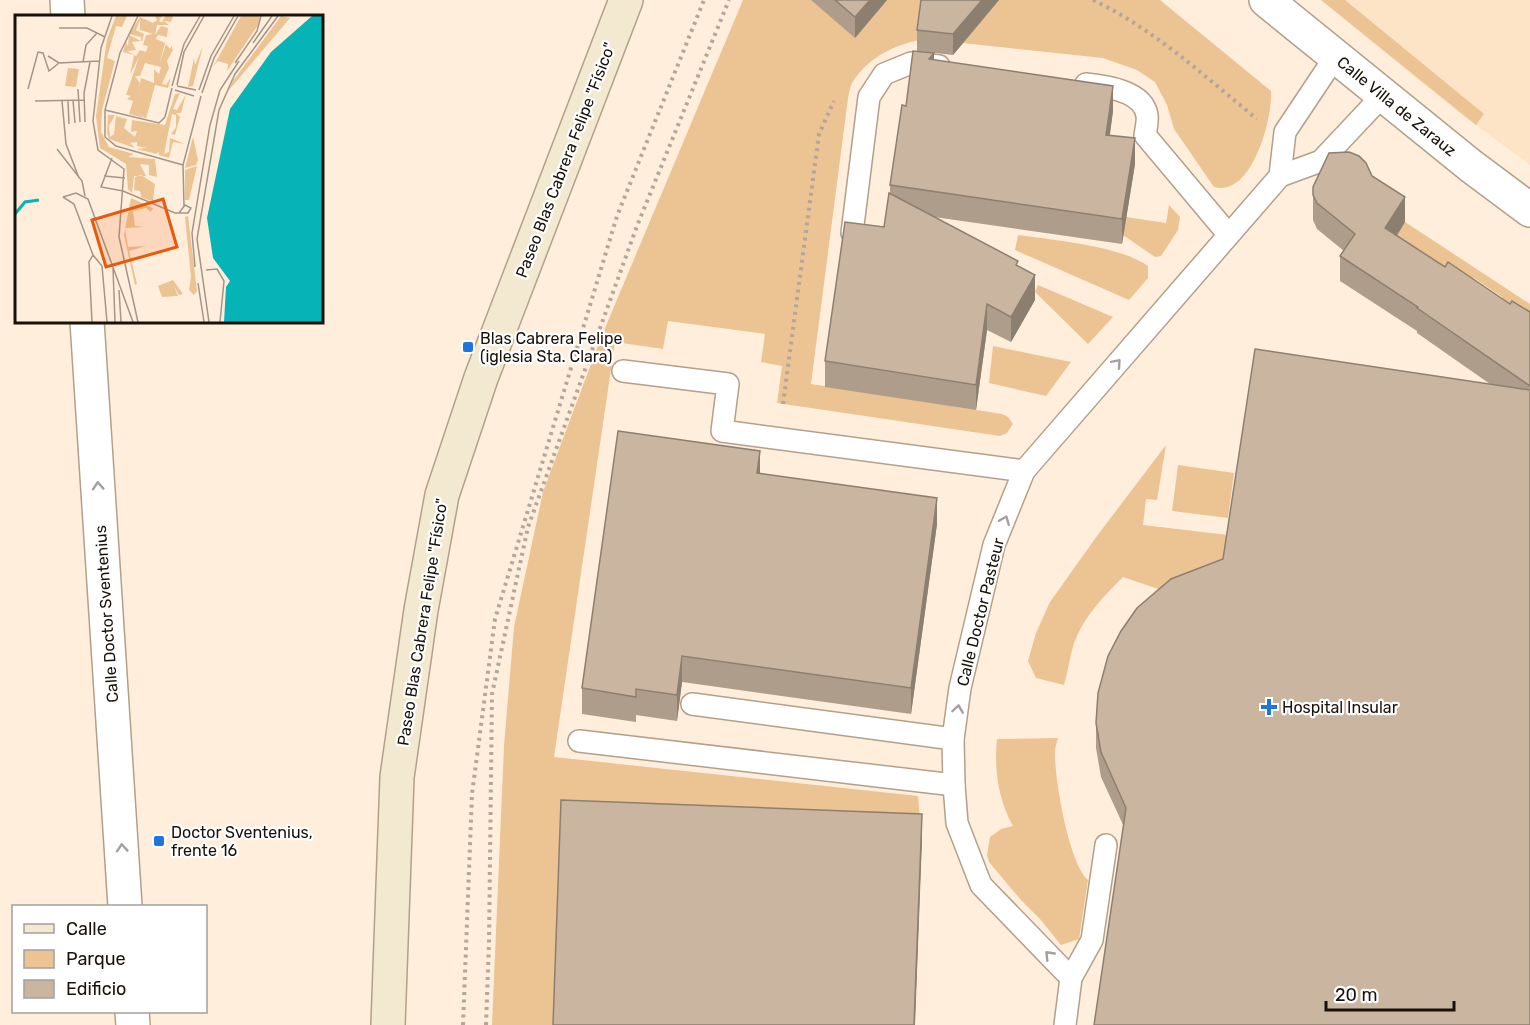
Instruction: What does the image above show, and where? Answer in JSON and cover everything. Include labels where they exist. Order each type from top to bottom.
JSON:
[{"type":"street","points":[[67,0],[68,15]]},
{"type":"street","name":"Paseo Blas Cabrera Felipe \"Físico\"","points":[[388,1025],[398,777],[421,610],[442,495],[481,378],[626,0]]},
{"type":"street","name":"Calle Villa de Zarauz","points":[[1266,0],[1471,166],[1530,210]]},
{"type":"street","name":"Calle Doctor Sventenius","points":[[87,322],[125,905]]},
{"type":"lane","points":[[1335,57],[1285,132],[1280,176],[1321,161],[1383,95]]},
{"type":"lane","points":[[852,233],[869,97],[884,74],[911,63],[957,68]]},
{"type":"lane","points":[[1062,81],[1120,90],[1135,97],[1147,114],[1146,135],[1228,234]]},
{"type":"lane","name":"Calle Doctor Pasteur","points":[[1071,978],[981,885],[957,823],[953,740],[960,688],[994,545],[1024,471],[1280,176]]},
{"type":"lane","points":[[623,370],[728,384],[722,430],[1024,471]]},
{"type":"lane","points":[[692,704],[953,740]]},
{"type":"lane","points":[[579,741],[954,785]]},
{"type":"lane","points":[[1065,1025],[1071,978],[1092,940],[1106,844]]},
{"type":"path","points":[[463,1025],[472,794],[495,619],[616,216],[704,0]]},
{"type":"path","points":[[486,1025],[492,694],[528,527],[637,226],[729,0]]},
{"type":"path","points":[[1093,0],[1113,9],[1154,35],[1257,120]]},
{"type":"shaded area","points":[[1321,0],[1530,0],[1530,165],[1458,112]]},
{"type":"green space","points":[[743,0],[1160,0],[1271,91],[1271,103],[1264,136],[1249,169],[1239,180],[1227,187],[1214,187],[1174,129],[1167,105],[1155,82],[1137,70],[1103,58],[926,39],[894,48],[866,66],[852,83],[848,97],[811,384],[1002,414],[1008,417],[1013,424],[1007,433],[1000,436],[777,403],[782,366],[761,362],[765,334],[668,321],[663,349],[615,342],[554,757],[918,796],[922,840],[554,1025],[492,1025],[504,746],[514,627],[543,492],[600,340]]},
{"type":"green space","points":[[1321,0],[1345,0],[1484,114],[1476,125]]},
{"type":"green space","points":[[1169,205],[1180,217],[1178,230],[1161,256],[1155,257],[1123,235],[1126,217],[1166,223]]},
{"type":"green space","points":[[1405,222],[1530,304],[1530,338],[1490,316],[1502,297],[1474,278],[1461,297],[1389,248]]},
{"type":"green space","points":[[1018,235],[1086,245],[1121,253],[1148,266],[1148,278],[1129,300],[1015,250]]},
{"type":"green space","points":[[1038,285],[1113,317],[1088,344],[1035,292]]},
{"type":"green space","points":[[993,346],[1071,362],[1046,396],[989,383]]},
{"type":"green space","points":[[1166,445],[1157,500],[1146,499],[1143,525],[1228,535],[1223,562],[1161,590],[1123,577],[1101,600],[1078,633],[1064,685],[1036,678],[1028,661],[1036,633],[1050,602]]},
{"type":"green space","points":[[1178,465],[1234,473],[1228,518],[1172,511]]},
{"type":"green space","points":[[1058,738],[1055,763],[1064,819],[1075,857],[1088,880],[1079,939],[1061,945],[989,862],[987,855],[990,837],[1001,829],[1013,826],[998,784],[997,739]]},
{"type":"building","points":[[835,0],[870,0],[855,17]]},
{"type":"building","points":[[921,0],[982,0],[953,34],[917,30]]},
{"type":"building","points":[[913,51],[934,53],[929,59],[1113,86],[1106,135],[1135,138],[1122,219],[890,185],[902,105],[906,106]]},
{"type":"building","points":[[1349,152],[1359,156],[1366,163],[1372,176],[1405,197],[1385,228],[1445,267],[1448,262],[1510,304],[1512,301],[1530,312],[1530,386],[1418,307],[1340,256],[1355,234],[1317,203],[1313,195],[1313,187],[1329,153]]},
{"type":"building","points":[[889,193],[1018,261],[1016,265],[1035,275],[1011,317],[987,304],[976,385],[825,361],[845,222],[884,227]]},
{"type":"building","name":"Hospital Insular","points":[[1255,349],[1530,390],[1530,1025],[1094,1025],[1126,808],[1101,752],[1096,723],[1098,693],[1108,656],[1121,631],[1137,608],[1171,579],[1223,559]]},
{"type":"building","points":[[618,431],[760,451],[757,473],[937,498],[911,688],[682,656],[677,695],[636,689],[636,697],[582,688]]},
{"type":"building","points":[[561,800],[922,814],[914,1025],[553,1025]]},
{"type":"place","name":"Blas Cabrera Felipe (iglesia Sta. Clara)","points":[[468,347]]},
{"type":"place","name":"Hospital Insular","points":[[1269,707]]},
{"type":"place","name":"Doctor Sventenius, frente 16","points":[[159,841]]}]
